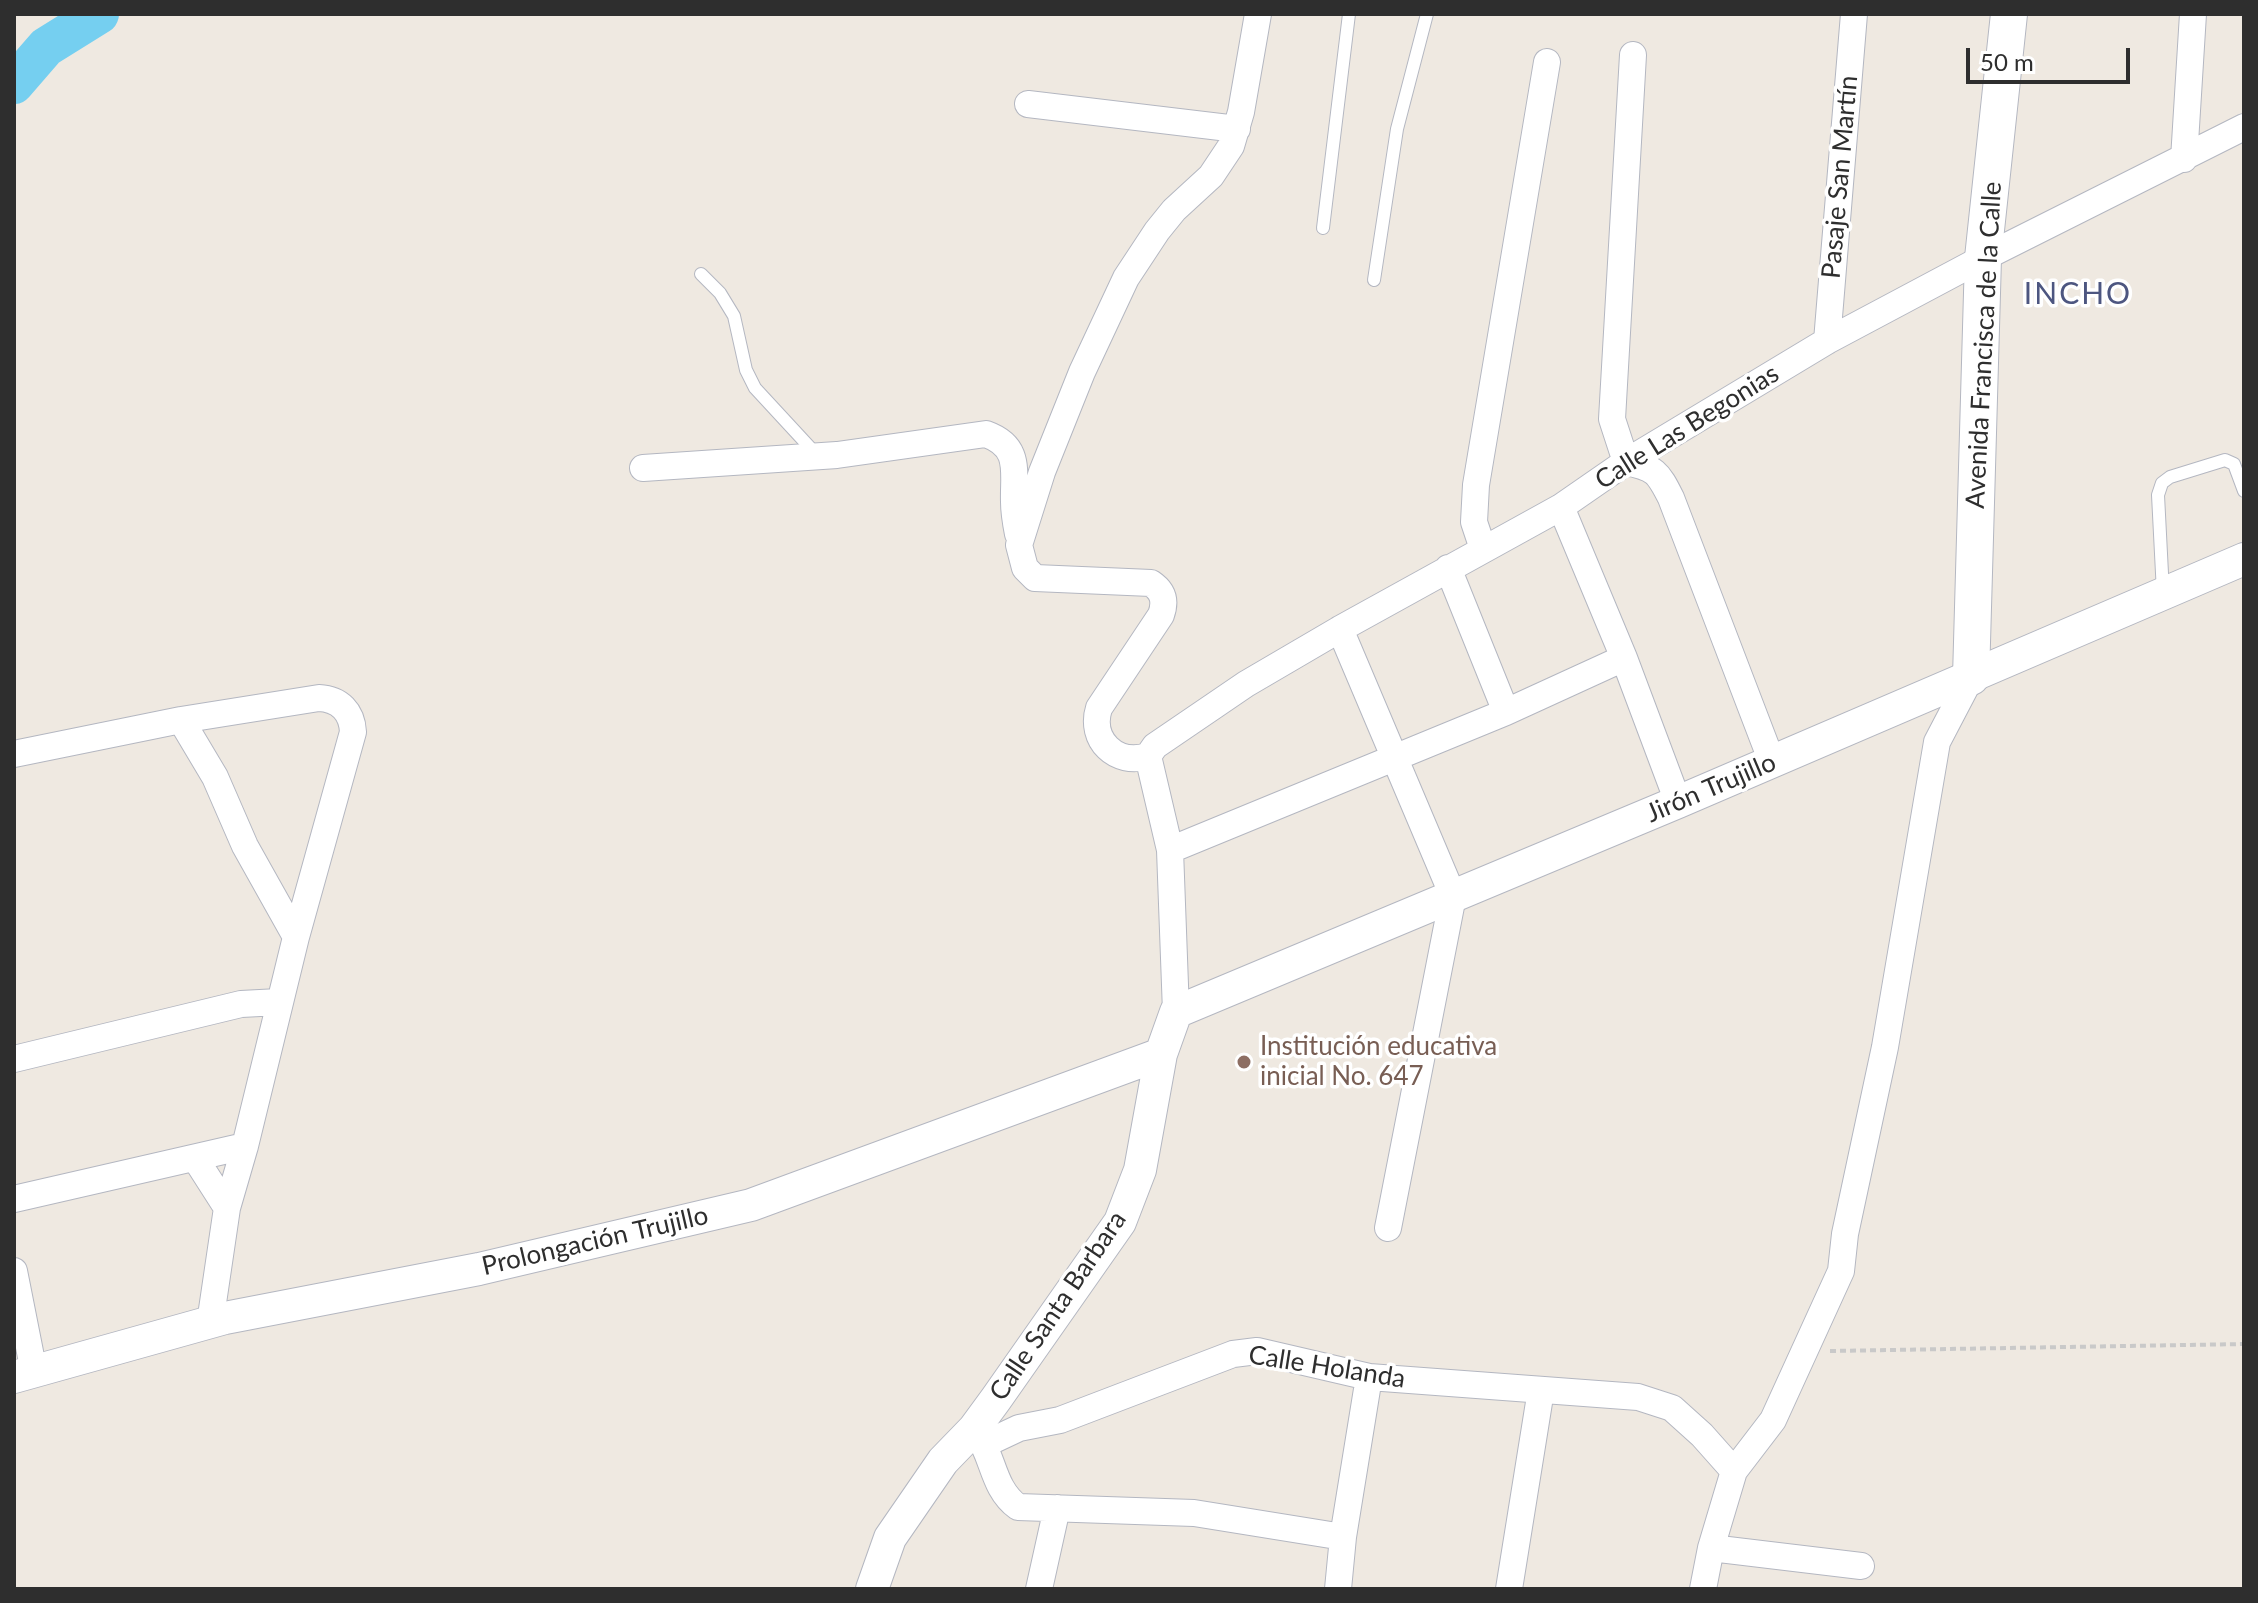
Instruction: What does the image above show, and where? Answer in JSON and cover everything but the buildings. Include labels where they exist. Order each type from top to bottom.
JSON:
[{"type":"main road","name":"Avenida Francisca de la Calle","points":[[1971,677],[1983,258],[2009,14]]},
{"type":"street","points":[[1019,545],[1042,472],[1082,372],[1126,278],[1174,210],[1217,169],[1237,129],[1258,14]]},
{"type":"street","name":"Pasaje San Martín","points":[[1827,341],[1854,14]]},
{"type":"street","points":[[2184,159],[2193,14]]},
{"type":"street","points":[[1633,55],[1612,419],[1626,462],[1648,466],[1660,476],[1671,498],[1772,762]]},
{"type":"street","points":[[1483,549],[1474,522],[1476,485],[1547,62]]},
{"type":"street","points":[[1028,104],[1237,129]]},
{"type":"street","name":"Calle Las Begonias","points":[[1148,756],[1155,746],[1246,684],[1561,507],[1626,462],[1827,341],[1983,258],[2244,127]]},
{"type":"street","points":[[643,468],[818,456],[950,437],[986,434],[996,438],[1006,446],[1014,460],[1014,502],[1019,545],[1025,568],[1035,578],[1151,583],[1161,592],[1164,607],[1161,615],[1099,708],[1096,724],[1101,741],[1112,752],[1126,759],[1148,756]]},
{"type":"street","points":[[1561,507],[1624,658],[1678,802]]},
{"type":"street","name":"Jirón Trujillo","points":[[1176,1012],[1678,802],[2244,559]]},
{"type":"street","points":[[1448,568],[1506,712]]},
{"type":"street","points":[[1340,629],[1453,896],[1388,1228]]},
{"type":"street","points":[[1170,850],[1506,712],[1624,658]]},
{"type":"street","points":[[1703,1589],[1711,1548],[1734,1471],[1773,1420],[1841,1271],[1845,1234],[1885,1047],[1937,742],[1971,677]]},
{"type":"street","points":[[14,754],[181,720],[319,698],[334,700],[347,711],[353,732],[296,937],[227,1208],[210,1323]]},
{"type":"street","points":[[181,720],[215,777],[245,846],[296,937]]},
{"type":"street","name":"Calle Santa Barbara","points":[[872,1589],[890,1538],[943,1461],[980,1437],[996,1399],[1120,1222],[1140,1170],[1161,1054],[1176,1012],[1170,850],[1148,756]]},
{"type":"street","points":[[14,1059],[241,1004],[279,1002]]},
{"type":"street","name":"Prolongación Trujillo","points":[[24,1375],[210,1323],[479,1269],[751,1205],[1161,1054]]},
{"type":"street","points":[[14,1199],[245,1146]]},
{"type":"street","points":[[195,1158],[227,1208]]},
{"type":"street","points":[[14,1271],[24,1375]]},
{"type":"street","name":"Calle Holanda","points":[[980,1437],[1060,1420],[1233,1354],[1257,1351],[1369,1377],[1638,1397],[1672,1408],[1702,1435],[1734,1471]]},
{"type":"street","points":[[1338,1589],[1343,1537],[1369,1377]]},
{"type":"street","points":[[1509,1589],[1541,1390]]},
{"type":"street","points":[[996,1399],[1004,1416],[1019,1428]]},
{"type":"street","points":[[980,1437],[999,1488],[1018,1507],[1194,1513],[1343,1537]]},
{"type":"street","points":[[1039,1589],[1057,1508]]},
{"type":"street","points":[[1711,1548],[1861,1566]]},
{"type":"lane","points":[[1323,228],[1349,14]]},
{"type":"lane","points":[[1374,280],[1397,129],[1427,14]]},
{"type":"lane","points":[[701,274],[720,293],[734,316],[746,370],[755,388],[818,456]]},
{"type":"lane","points":[[2163,594],[2158,495],[2162,483],[2170,477],[2225,460],[2234,464],[2244,491]]},
{"type":"path","points":[[1804,1352],[2244,1344]]},
{"type":"waterway","points":[[14,84],[46,47],[99,14]]},
{"type":"place","name":"Institución educativa inicial No. 647","points":[[1244,1062]]},
{"type":"district","name":"INCHO","points":[[2078,294]]}]
